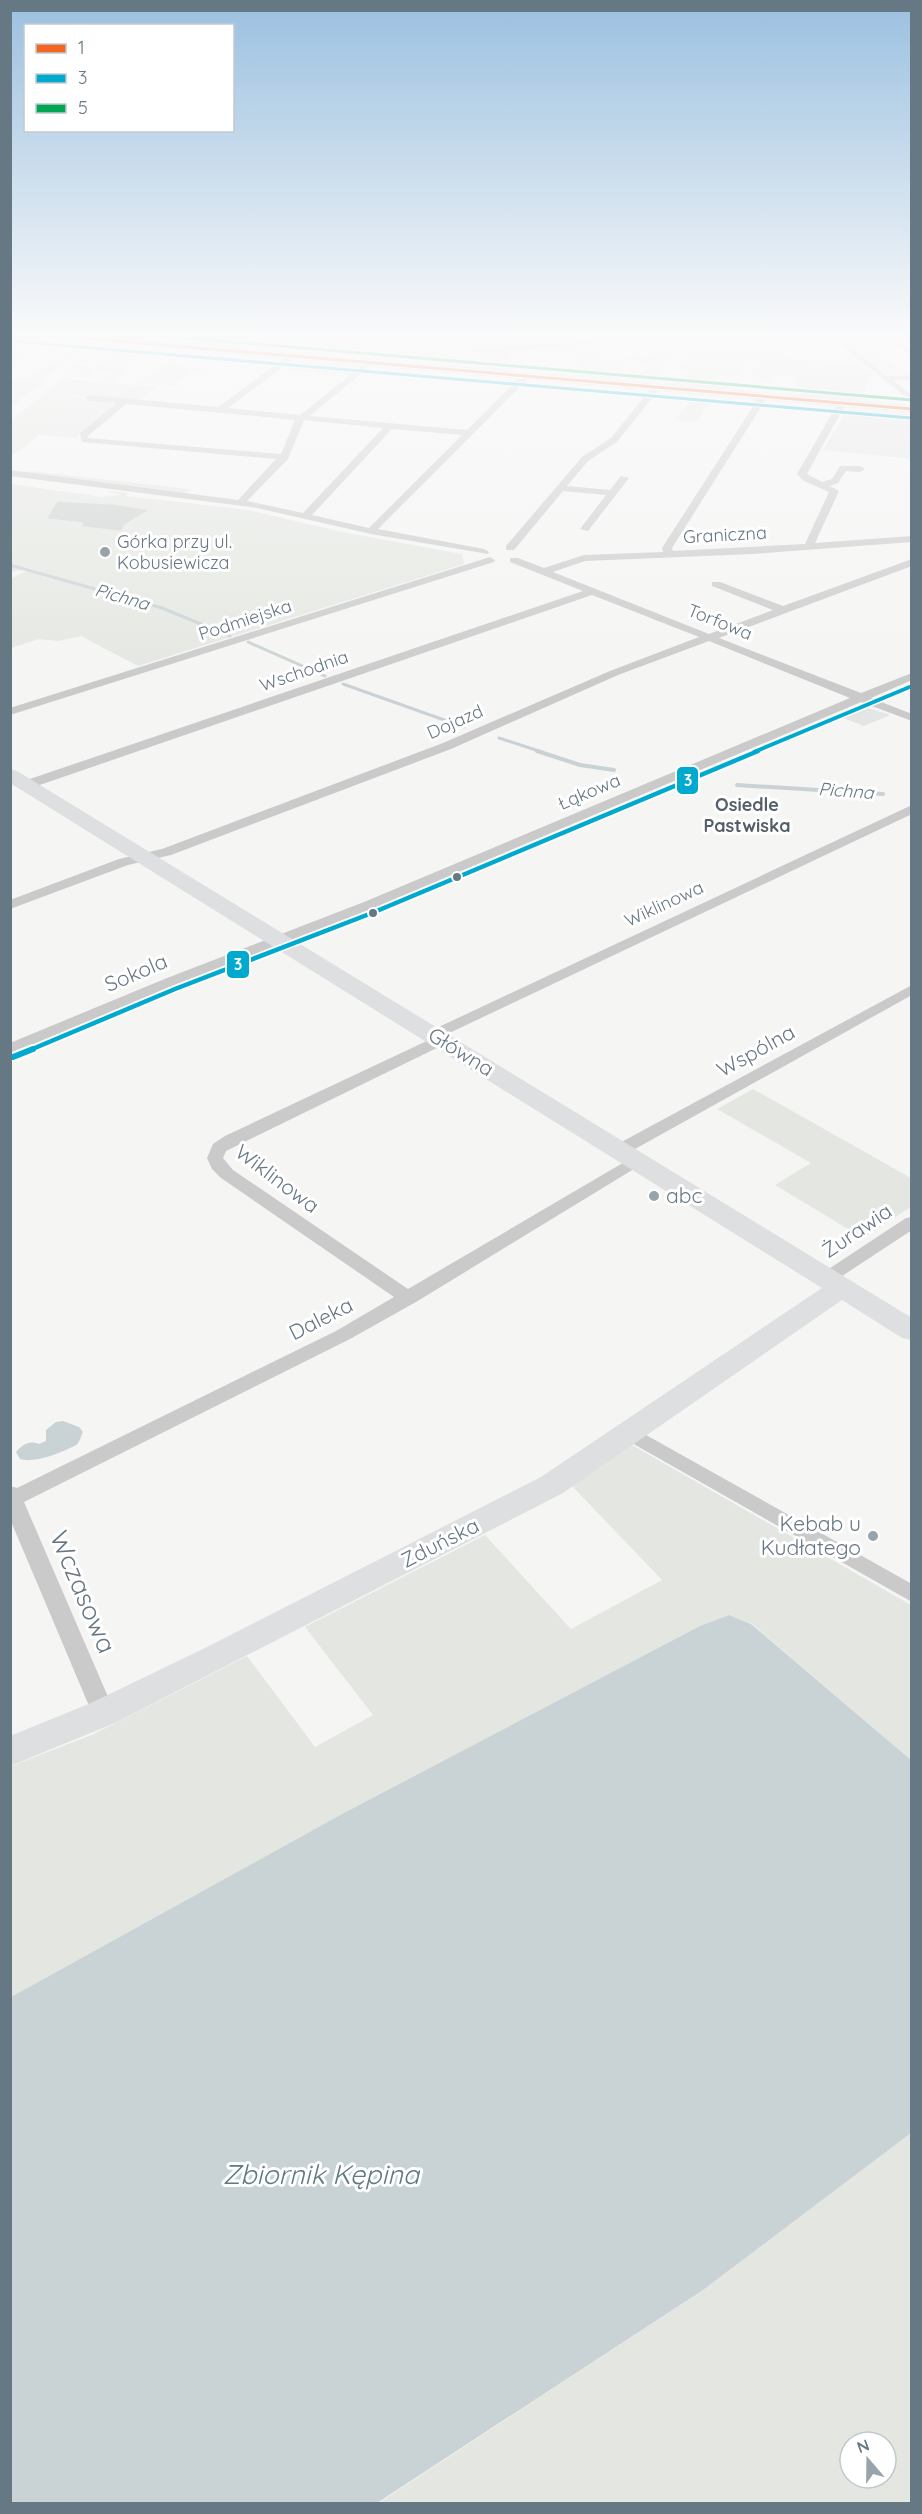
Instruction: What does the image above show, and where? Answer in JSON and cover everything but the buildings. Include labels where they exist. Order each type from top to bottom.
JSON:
[{"type":"street","points":[[195,449],[285,457]]},
{"type":"street","points":[[240,502],[285,457],[288,449]]},
{"type":"street","points":[[305,516],[368,449]]},
{"type":"street","points":[[371,531],[453,449]]},
{"type":"street","points":[[510,548],[585,459],[600,449]]},
{"type":"street","points":[[669,555],[667,548],[730,449]]},
{"type":"street","points":[[812,547],[810,543],[834,491],[807,479],[802,474],[816,449]]},
{"type":"street","points":[[823,485],[835,481],[843,468],[860,469]]},
{"type":"street","points":[[10,473],[240,502],[487,556],[514,560],[522,557],[522,553],[510,548],[492,549],[487,556]]},
{"type":"street","points":[[585,529],[624,478]]},
{"type":"street","points":[[561,488],[613,493]]},
{"type":"street","name":"Graniczna","points":[[543,572],[584,558],[812,547],[912,539]]},
{"type":"street","name":"Podmiejska","points":[[10,712],[487,556]]},
{"type":"street","name":"Torfowa","points":[[514,560],[912,718]]},
{"type":"street","name":"Dojazd","points":[[10,905],[120,864],[226,830],[447,746],[603,678],[912,562]]},
{"type":"street","points":[[716,584],[783,610]]},
{"type":"street","name":"Wschodnia","points":[[17,782],[593,591]]},
{"type":"street","name":"Łąkowa","points":[[279,940],[369,905],[912,676]]},
{"type":"street","name":"Główna","points":[[17,782],[144,857],[912,1331]]},
{"type":"street","name":"Wiklinowa","points":[[409,1298],[226,1174],[218,1166],[215,1158],[219,1148],[437,1037],[912,808]]},
{"type":"street","name":"Sokola","points":[[10,1049],[172,981],[279,940]]},
{"type":"street","name":"Wspólna","points":[[630,1156],[912,988]]},
{"type":"street","name":"Daleka","points":[[12,1496],[343,1335],[409,1298],[630,1156]]},
{"type":"street","name":"Żurawia","points":[[835,1283],[912,1222]]},
{"type":"street","name":"Zduńska","points":[[10,1752],[103,1713],[219,1656],[543,1490],[630,1433],[835,1283]]},
{"type":"street","points":[[630,1433],[912,1594]]},
{"type":"street","name":"Wczasowa","points":[[12,1496],[103,1713]]},
{"type":"shaded area","points":[[11,449],[20,449],[11,456]]},
{"type":"shaded area","points":[[911,449],[911,459],[823,450]]},
{"type":"shaded area","points":[[24,472],[191,491],[183,493]]},
{"type":"shaded area","points":[[11,484],[102,497],[121,495],[110,491],[128,493],[126,496],[248,510],[342,532],[462,554],[464,564],[138,666],[81,636],[58,641],[39,639],[11,648],[10,579],[33,568],[11,572]]},
{"type":"shaded area","points":[[862,706],[890,715],[864,726],[838,716]]},
{"type":"shaded area","points":[[753,1089],[911,1178],[911,1207],[863,1238],[775,1185],[811,1163],[717,1109]]},
{"type":"shaded area","points":[[632,1445],[911,1605],[911,1760],[752,1624],[729,1615],[700,1626],[342,1814],[11,1997],[11,1766],[94,1734],[247,1656],[315,1747],[373,1715],[305,1627],[485,1535],[571,1629],[662,1580],[572,1486]]},
{"type":"shaded area","points":[[911,2133],[911,2503],[377,2504],[703,2290]]},
{"type":"water","points":[[63,1421],[79,1427],[83,1432],[76,1445],[40,1459],[20,1459],[16,1452],[21,1447],[46,1441],[46,1430],[56,1422]]},
{"type":"water","name":"Zbiornik Kępina","points":[[729,1615],[751,1624],[911,1760],[911,2133],[703,2290],[377,2503],[11,2503],[11,1997],[342,1814],[700,1626]]},
{"type":"waterway","name":"Pichna","points":[[10,565],[162,608],[230,636]]},
{"type":"waterway","name":"Pichna","points":[[248,642],[325,676]]},
{"type":"waterway","name":"Pichna","points":[[343,684],[464,727]]},
{"type":"waterway","name":"Pichna","points":[[499,738],[542,752]]},
{"type":"waterway","name":"Pichna","points":[[537,751],[580,765],[614,770]]},
{"type":"waterway","name":"Pichna","points":[[737,785],[883,794]]},
{"type":"transit line","name":"3","points":[[13,1057],[175,989],[372,913],[912,686]]},
{"type":"place","name":"Górka przy ul. Kobusiewicza","points":[[105,552]]},
{"type":"place","name":"abc","points":[[654,1196]]},
{"type":"place","name":"Kebab u Kudłatego","points":[[873,1536]]},
{"type":"district","name":"Osiedle Pastwiska","points":[[747,815]]}]
